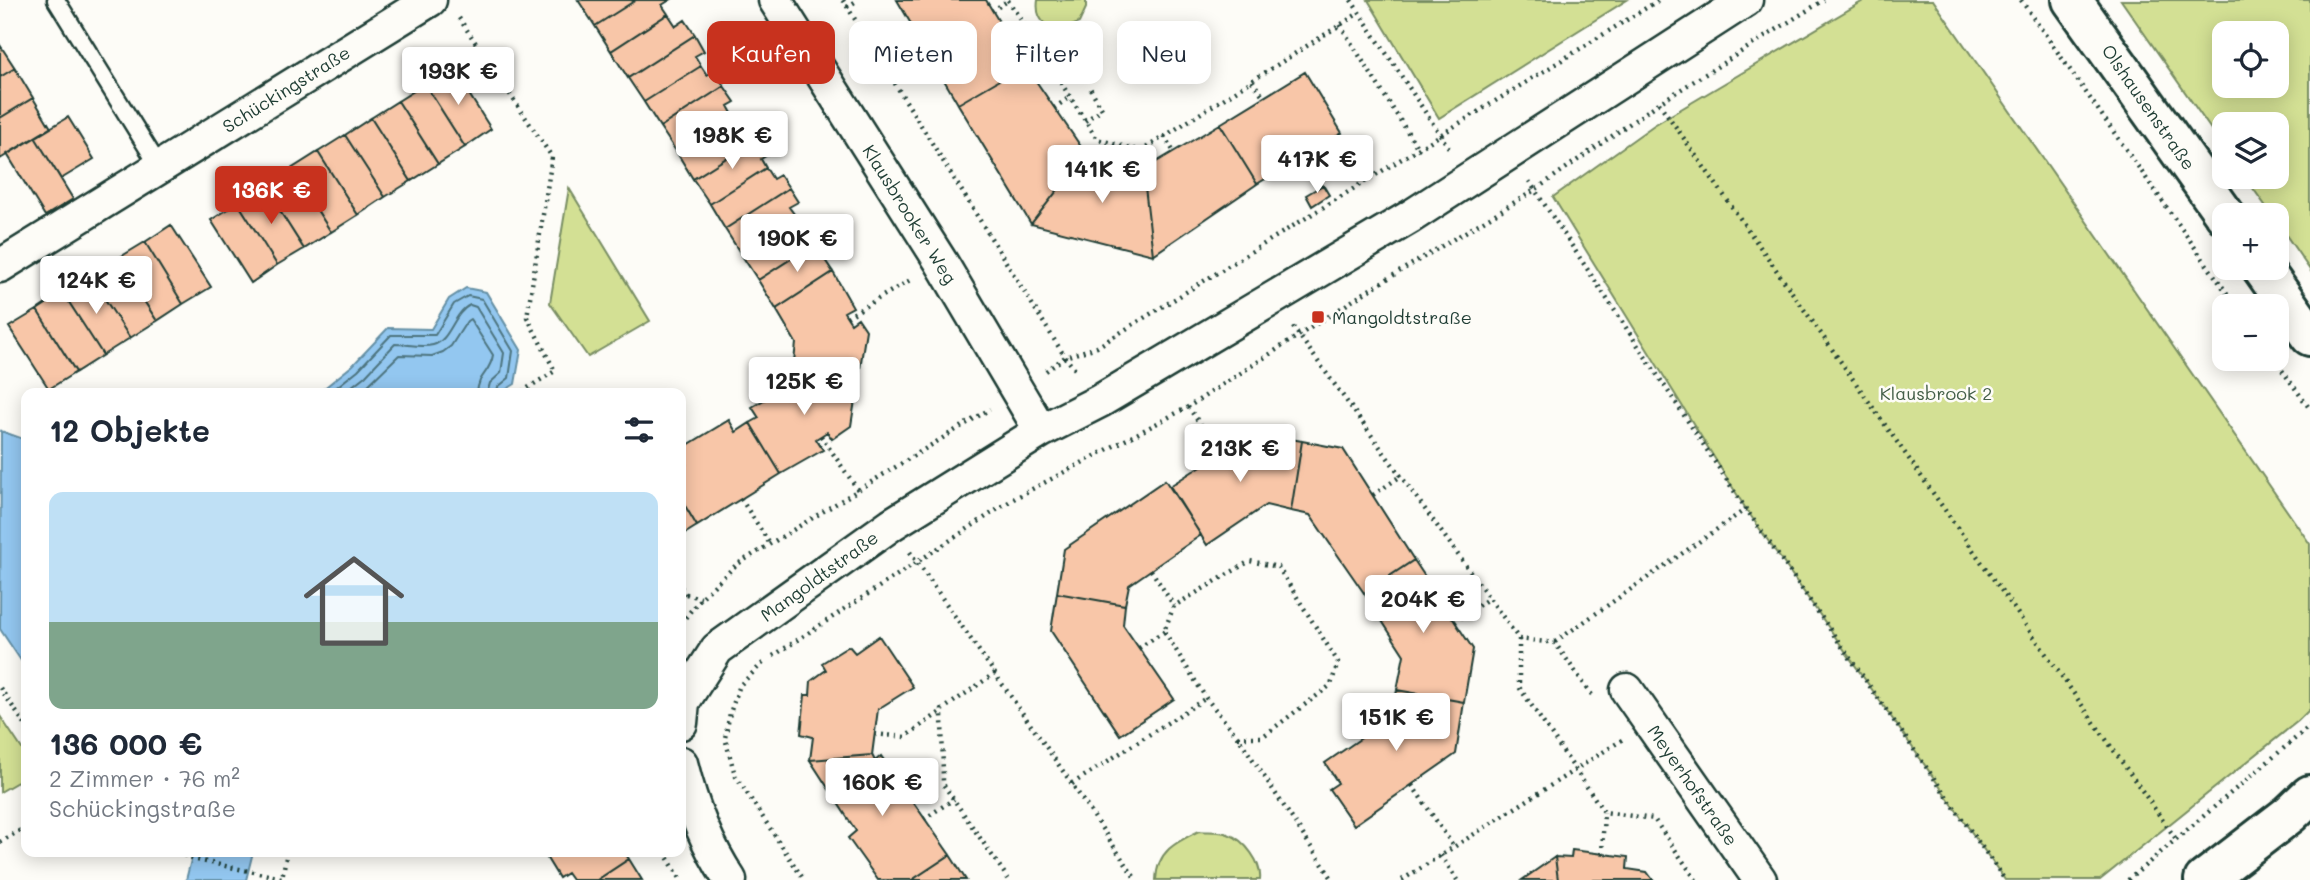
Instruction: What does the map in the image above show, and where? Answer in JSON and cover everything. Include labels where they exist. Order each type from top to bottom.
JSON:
[{"type":"street","name":"Klausbrooker Weg","points":[[775,0],[941,262],[1041,431]]},
{"type":"street","name":"Mangoldtstraße","points":[[686,697],[718,649],[891,524],[1041,431],[1100,401],[1410,217],[1746,0]]},
{"type":"street","name":"Olshausenstraße","points":[[2072,0],[2216,203]]},
{"type":"street","name":"Schückingstraße","points":[[0,266],[160,167],[442,6]]},
{"type":"street","points":[[2270,280],[2310,336]]},
{"type":"street","name":"Meyerhofstraße","points":[[1627,690],[1760,880]]},
{"type":"street","points":[[686,783],[716,860],[730,880]]},
{"type":"street","points":[[2204,880],[2290,814],[2310,795]]},
{"type":"lane","points":[[56,0],[160,167]]},
{"type":"path","points":[[843,0],[1065,358]]},
{"type":"path","points":[[847,7],[858,0]]},
{"type":"path","points":[[992,11],[1009,0],[1097,139],[1141,151],[1359,13]]},
{"type":"path","points":[[1351,0],[1442,135],[1467,178]]},
{"type":"path","points":[[686,617],[701,598],[736,565],[1017,392],[1065,358],[1097,347],[1659,0]]},
{"type":"path","points":[[804,880],[734,775],[725,738],[740,685],[763,662],[1015,498],[1188,407],[1380,284],[1535,190],[1659,103],[1824,0]]},
{"type":"path","points":[[2021,0],[2228,294]]},
{"type":"path","points":[[442,6],[552,157],[527,317],[555,371],[528,388]]},
{"type":"path","points":[[1340,25],[1419,150]]},
{"type":"path","points":[[1252,80],[1264,97]]},
{"type":"path","points":[[1085,121],[1102,109],[1089,86]]},
{"type":"path","points":[[1054,108],[1070,97]]},
{"type":"path","points":[[1659,103],[2176,839]]},
{"type":"path","points":[[1164,136],[1174,152]]},
{"type":"path","points":[[1112,161],[1117,145]]},
{"type":"path","points":[[1509,152],[1746,509],[2005,880]]},
{"type":"path","points":[[847,317],[941,262]]},
{"type":"path","points":[[1273,300],[1519,639],[1519,687],[1604,812],[1602,854]]},
{"type":"path","points":[[2282,371],[2310,410]]},
{"type":"path","points":[[1188,407],[1221,453]]},
{"type":"path","points":[[821,436],[858,490]]},
{"type":"path","points":[[1373,495],[1401,476]]},
{"type":"path","points":[[741,499],[770,544]]},
{"type":"path","points":[[1519,639],[1555,643],[1746,509]]},
{"type":"path","points":[[891,524],[1072,784],[1134,880]]},
{"type":"path","points":[[1139,648],[1164,631],[1174,606],[1250,561],[1278,567],[1338,662],[1331,685],[1262,737],[1238,737]]},
{"type":"path","points":[[1150,570],[1174,606]]},
{"type":"path","points":[[686,596],[701,598]]},
{"type":"path","points":[[1455,622],[1489,598]]},
{"type":"path","points":[[1164,631],[1206,698],[1238,737],[1333,880]]},
{"type":"path","points":[[1555,643],[1600,707],[1627,690]]},
{"type":"path","points":[[875,734],[905,737],[995,673]]},
{"type":"path","points":[[0,688],[21,719]]},
{"type":"path","points":[[1072,784],[1206,698]]},
{"type":"path","points":[[942,710],[943,784],[1009,880]]},
{"type":"path","points":[[1402,880],[1649,723]]},
{"type":"path","points":[[2128,880],[2310,726]]},
{"type":"path","points":[[1412,785],[1454,847]]},
{"type":"path","points":[[924,819],[954,799]]},
{"type":"path","points":[[1604,812],[1654,819],[1696,880]]},
{"type":"path","points":[[0,842],[21,830]]},
{"type":"path","points":[[1441,856],[1457,880]]},
{"type":"path","points":[[188,857],[282,879],[286,857]]},
{"type":"path","points":[[667,857],[681,880]]},
{"type":"green space","points":[[1038,0],[1086,0],[1086,8],[1080,21],[1043,21]]},
{"type":"green space","points":[[1368,0],[1627,0],[1439,118]]},
{"type":"green space","name":"Klausbrook 2","points":[[1865,0],[1933,0],[2310,544],[2310,709],[2100,880],[2005,880],[1746,509],[1553,197],[1654,125]]},
{"type":"green space","points":[[2121,0],[2310,0],[2310,270],[2289,239],[2289,203],[2263,203],[2254,189],[2289,189],[2289,112],[2212,112],[2212,131]]},
{"type":"green space","points":[[569,188],[650,321],[588,357],[550,303]]},
{"type":"green space","points":[[0,716],[21,748],[21,780],[0,792]]},
{"type":"green space","points":[[1199,831],[1225,833],[1240,841],[1255,860],[1260,880],[1156,880],[1160,862],[1169,849]]},
{"type":"water","points":[[466,288],[486,292],[521,350],[515,384],[509,388],[324,388],[353,365],[388,328],[431,329],[449,299]]},
{"type":"water","points":[[1,431],[21,438],[21,660],[0,629]]},
{"type":"water","points":[[192,857],[252,857],[246,880],[186,880]]},
{"type":"building","points":[[578,0],[636,0],[595,26]]},
{"type":"building","points":[[636,0],[670,0],[662,5],[668,14],[611,51],[595,26]]},
{"type":"building","points":[[897,0],[986,0],[999,21],[991,21],[992,84],[958,104],[946,84],[977,84],[977,21],[909,21]]},
{"type":"building","points":[[668,14],[676,26],[685,20],[695,35],[628,78],[611,51]]},
{"type":"building","points":[[695,35],[704,51],[695,56],[701,66],[644,102],[628,78]]},
{"type":"building","points":[[0,45],[15,68],[0,77]]},
{"type":"building","points":[[701,66],[707,75],[707,84],[724,86],[660,127],[644,102]]},
{"type":"building","points":[[452,67],[491,129],[465,147],[425,84]]},
{"type":"building","points":[[15,68],[33,98],[0,118],[0,77]]},
{"type":"building","points":[[1305,72],[1342,133],[1257,184],[1220,124]]},
{"type":"building","points":[[425,84],[465,147],[438,164],[398,101]]},
{"type":"building","points":[[992,84],[1038,84],[1086,154],[1031,224],[958,104]]},
{"type":"building","points":[[724,86],[735,102],[728,106],[733,115],[676,151],[660,127]]},
{"type":"building","points":[[33,98],[51,128],[0,159],[0,118]]},
{"type":"building","points":[[398,101],[438,164],[411,181],[371,118]]},
{"type":"building","points":[[733,115],[739,124],[746,119],[758,138],[693,179],[676,151]]},
{"type":"building","points":[[68,117],[94,159],[61,179],[35,137]]},
{"type":"building","points":[[371,118],[411,181],[385,197],[345,135]]},
{"type":"building","points":[[1220,124],[1257,184],[1153,255],[1143,170]]},
{"type":"building","points":[[345,135],[385,197],[358,215],[318,152]]},
{"type":"building","points":[[35,137],[73,199],[45,216],[7,154]]},
{"type":"building","points":[[758,138],[769,154],[761,159],[766,168],[710,204],[693,179]]},
{"type":"building","points":[[318,152],[358,215],[331,232],[291,169]]},
{"type":"building","points":[[1086,154],[1143,170],[1153,255],[1031,224]]},
{"type":"building","points":[[766,168],[773,179],[780,175],[789,188],[725,229],[710,204]]},
{"type":"building","points":[[291,169],[331,232],[304,249],[264,186]]},
{"type":"building","points":[[1323,185],[1329,195],[1312,206],[1306,195]]},
{"type":"building","points":[[264,186],[304,249],[277,265],[238,203]]},
{"type":"building","points":[[789,188],[798,202],[789,207],[797,218],[741,254],[725,229]]},
{"type":"building","points":[[238,203],[277,265],[251,283],[211,220]]},
{"type":"building","points":[[797,218],[803,228],[811,222],[822,239],[758,280],[741,254]]},
{"type":"building","points":[[171,225],[211,287],[183,304],[145,242]]},
{"type":"building","points":[[822,239],[833,255],[825,260],[833,272],[776,309],[758,280]]},
{"type":"building","points":[[145,242],[183,304],[157,321],[117,259]]},
{"type":"building","points":[[117,259],[157,321],[130,338],[90,276]]},
{"type":"building","points":[[833,272],[853,307],[844,312],[851,323],[858,318],[866,330],[858,381],[793,371],[796,343],[776,309]]},
{"type":"building","points":[[90,276],[130,338],[103,355],[63,293]]},
{"type":"building","points":[[63,293],[103,355],[76,372],[37,310]]},
{"type":"building","points":[[37,310],[76,372],[48,388],[9,327]]},
{"type":"building","points":[[793,371],[858,381],[851,426],[832,439],[827,432],[816,439],[823,450],[781,474],[750,423],[759,418],[752,407],[791,384]]},
{"type":"building","points":[[729,420],[736,432],[750,423],[781,474],[697,526],[686,507],[686,446]]},
{"type":"building","points":[[1254,432],[1302,441],[1291,511],[1266,505],[1207,545],[1170,486]]},
{"type":"building","points":[[1302,441],[1343,449],[1414,560],[1364,593],[1310,515],[1291,511]]},
{"type":"building","points":[[1165,480],[1201,535],[1129,585],[1125,605],[1057,593],[1064,549]]},
{"type":"building","points":[[686,507],[697,526],[686,533]]},
{"type":"building","points":[[1414,560],[1473,649],[1464,702],[1397,690],[1404,655],[1364,593]]},
{"type":"building","points":[[1057,593],[1125,605],[1123,625],[1174,699],[1120,735],[1051,631]]},
{"type":"building","points":[[879,636],[913,687],[878,709],[872,755],[810,760],[813,737],[801,734],[805,695],[810,695],[811,681],[826,670],[822,663],[849,646],[855,653]]},
{"type":"building","points":[[1397,690],[1464,702],[1456,754],[1354,825],[1329,789],[1338,783],[1325,763],[1392,717]]},
{"type":"building","points":[[872,755],[875,761],[881,756],[950,855],[912,880],[878,880],[848,838],[856,831],[810,760]]},
{"type":"building","points":[[1572,850],[1628,857],[1627,869],[1647,872],[1653,880],[1558,880],[1555,857],[1571,858]]},
{"type":"building","points":[[950,855],[966,880],[912,880]]},
{"type":"building","points":[[546,857],[629,859],[597,880],[572,880],[567,873],[559,878]]},
{"type":"building","points":[[1555,857],[1558,880],[1522,880]]},
{"type":"building","points":[[629,859],[642,880],[597,880]]},
{"type":"place","name":"Mangoldtstraße","points":[[1318,317]]}]
